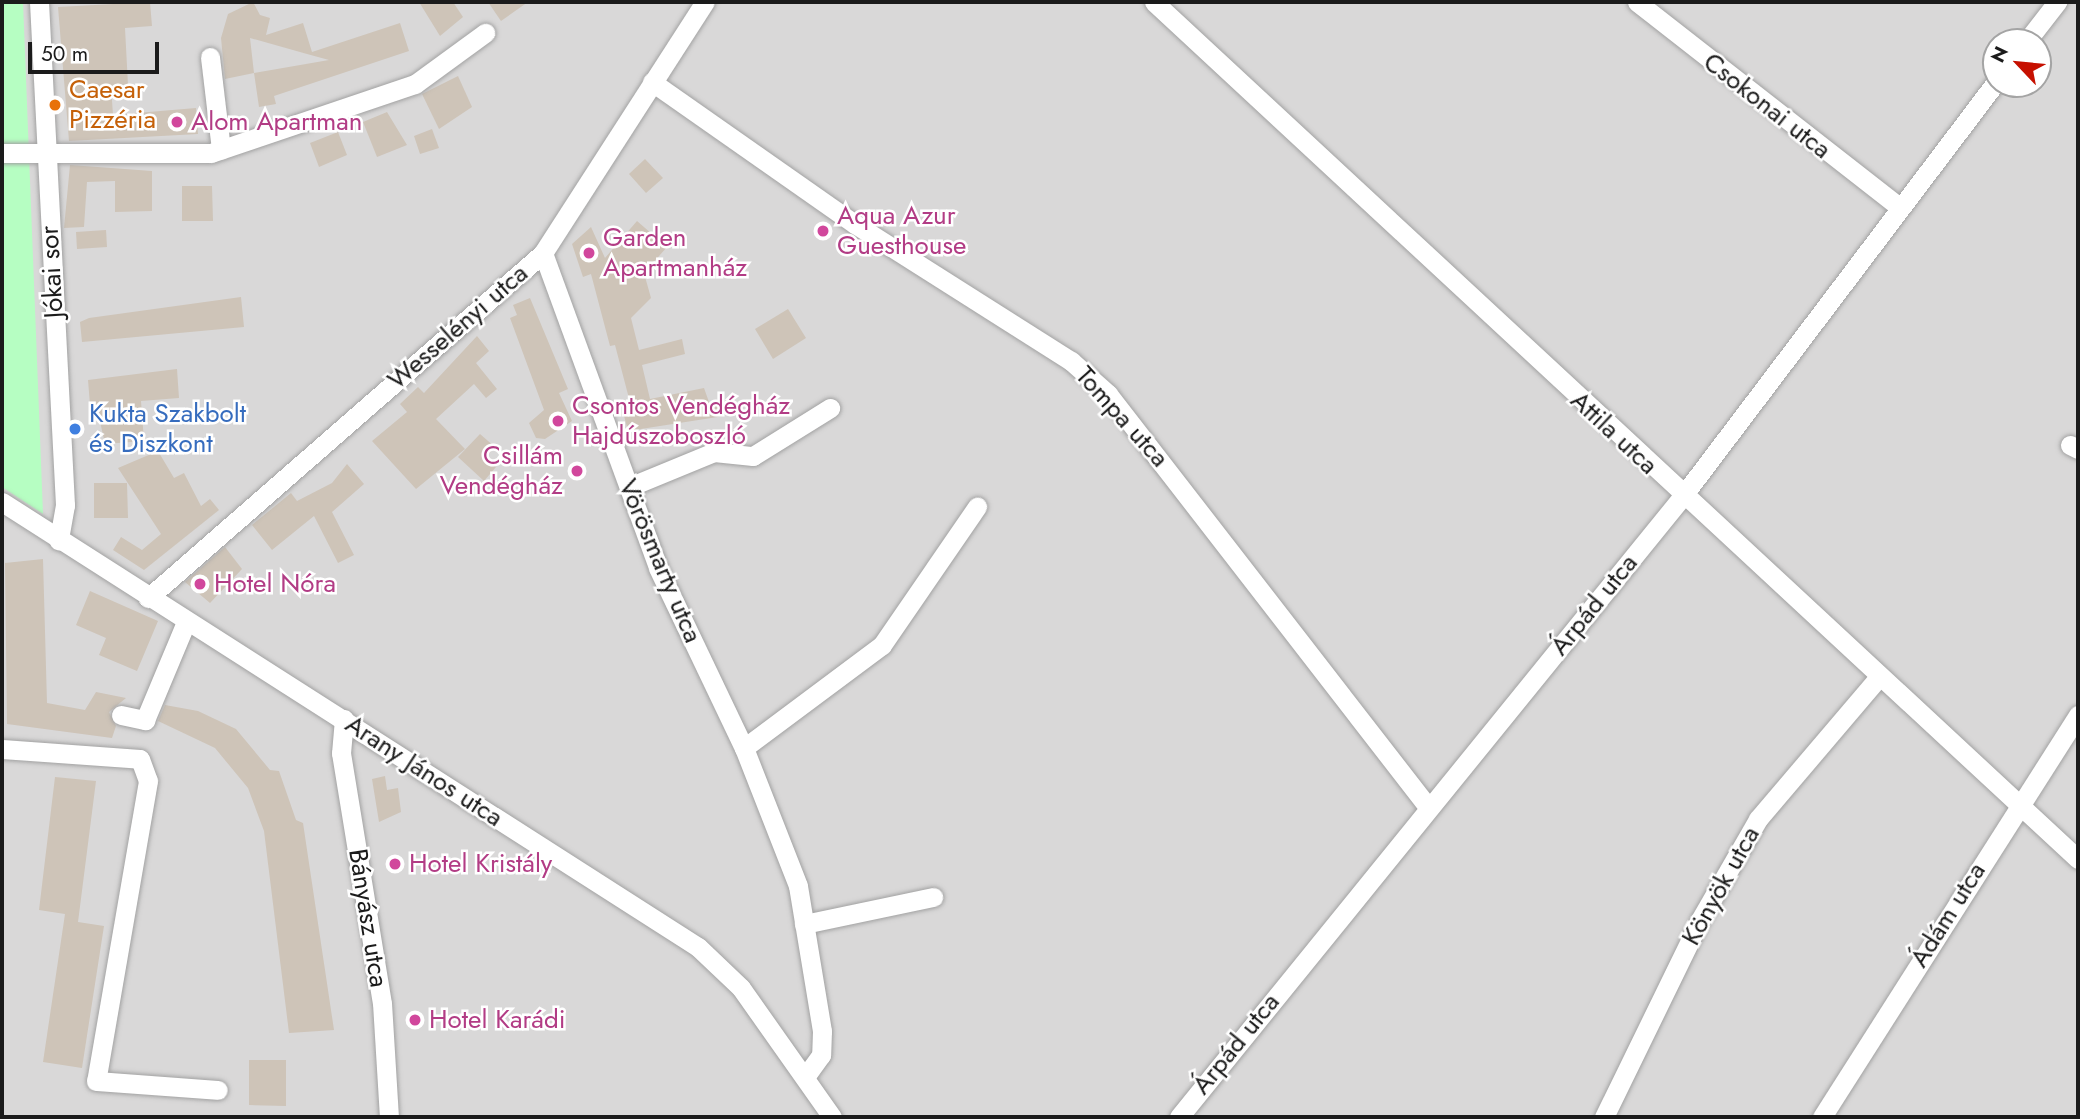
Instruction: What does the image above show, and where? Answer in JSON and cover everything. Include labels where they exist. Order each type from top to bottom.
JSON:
[{"type":"street","name":"Jókai sor","points":[[39,2],[66,512],[59,540]]},
{"type":"street","name":"Wesselényi utca","points":[[148,598],[543,253],[705,2]]},
{"type":"street","name":"Attila utca","points":[[1154,2],[1878,679],[2078,859]]},
{"type":"street","name":"Csokonai utca","points":[[1637,2],[1899,208]]},
{"type":"street","points":[[2037,28],[2057,2]]},
{"type":"street","points":[[2,153],[47,155],[221,149],[415,84],[485,33]]},
{"type":"street","points":[[210,57],[221,149]]},
{"type":"street","name":"Tompa utca","points":[[652,82],[855,224],[1071,361],[1108,394],[1428,807]]},
{"type":"street","name":"Árpád utca","points":[[1179,1117],[1682,497],[1984,98]]},
{"type":"street","name":"Vörösmarty utca","points":[[543,253],[658,568],[744,748],[798,886],[822,1031],[821,1055],[805,1077]]},
{"type":"street","points":[[629,487],[714,452],[753,456],[830,408]]},
{"type":"street","name":"Arany János utca","points":[[2,502],[148,598],[344,719],[698,947],[741,988],[832,1117]]},
{"type":"street","points":[[744,748],[882,645],[976,507]]},
{"type":"street","points":[[121,715],[145,720],[186,622]]},
{"type":"street","name":"Könyök utca","points":[[1604,1117],[1700,920],[1758,819],[1878,679]]},
{"type":"street","name":"Ádám utca","points":[[1822,1117],[2018,803],[2078,715]]},
{"type":"street","name":"Bányász utca","points":[[344,719],[341,753],[382,1003],[389,1117]]},
{"type":"street","points":[[2,749],[140,759],[148,781],[96,1081],[218,1090]]},
{"type":"street","points":[[804,924],[933,897]]},
{"type":"shaded area","points":[[2,2],[2078,2],[2078,1117],[2,1117]]},
{"type":"green space","points":[[2,2],[23,2],[43,514],[2,487]]},
{"type":"building","points":[[150,2],[152,26],[125,28],[128,85],[111,86],[113,115],[196,108],[198,134],[69,141],[58,7]]},
{"type":"building","points":[[253,2],[260,15],[270,18],[266,35],[303,23],[312,52],[400,23],[409,51],[274,96],[276,104],[259,107],[254,73],[225,79],[221,38],[228,14]],"holes":[[[250,38],[307,54],[329,60],[254,73]]]},
{"type":"building","points":[[419,2],[453,2],[463,17],[440,36]]},
{"type":"building","points":[[488,2],[528,2],[501,21]]},
{"type":"building","points":[[458,76],[472,107],[439,129],[422,94]]},
{"type":"building","points":[[387,112],[407,145],[377,157],[363,122]]},
{"type":"building","points":[[432,129],[439,148],[420,154],[414,136]]},
{"type":"building","points":[[338,132],[347,155],[319,167],[310,143]]},
{"type":"building","points":[[645,159],[663,178],[646,193],[629,174]]},
{"type":"building","points":[[70,165],[152,171],[152,211],[115,212],[115,181],[87,182],[84,227],[64,228]]},
{"type":"building","points":[[182,186],[212,186],[213,221],[182,221]]},
{"type":"building","points":[[637,221],[667,247],[644,273],[651,298],[631,318],[639,350],[682,339],[685,354],[642,365],[650,399],[704,388],[710,405],[720,402],[724,416],[628,431],[622,408],[631,406],[615,345],[610,346],[591,274],[583,277],[572,244],[591,227],[605,258]]},
{"type":"building","points":[[106,230],[107,247],[77,249],[76,232]]},
{"type":"building","points":[[241,297],[244,327],[82,342],[80,322],[89,318]]},
{"type":"building","points":[[530,298],[568,389],[559,393],[572,421],[545,439],[536,438],[529,423],[544,410],[510,318],[517,315],[513,305]]},
{"type":"building","points":[[788,309],[806,338],[773,359],[755,329]]},
{"type":"building","points":[[477,336],[489,351],[476,363],[497,389],[486,398],[474,384],[436,419],[465,449],[416,489],[372,441],[407,412],[400,404],[418,387],[424,393]]},
{"type":"building","points":[[177,369],[179,398],[141,401],[144,441],[105,444],[99,417],[91,417],[88,380]]},
{"type":"building","points":[[480,434],[495,447],[486,457],[496,467],[484,481],[458,457]]},
{"type":"building","points":[[158,451],[174,478],[184,473],[201,506],[210,499],[219,510],[144,570],[113,550],[121,537],[142,550],[161,534],[118,468]]},
{"type":"building","points":[[347,464],[364,484],[332,512],[354,555],[338,563],[314,516],[272,550],[252,525],[291,493],[297,501],[332,483]]},
{"type":"building","points":[[94,483],[127,483],[128,518],[94,518]]},
{"type":"building","points":[[225,547],[242,569],[210,603],[185,582]]},
{"type":"building","points":[[43,559],[47,703],[85,710],[96,692],[126,698],[109,712],[116,726],[112,738],[7,724],[5,563]]},
{"type":"building","points":[[90,591],[158,621],[137,671],[99,655],[106,638],[76,625]]},
{"type":"building","points":[[165,705],[198,711],[236,729],[270,770],[279,771],[296,820],[303,823],[334,1030],[289,1033],[264,831],[248,788],[215,748],[158,721]]},
{"type":"building","points":[[385,776],[387,790],[398,788],[401,812],[379,822],[372,779]]},
{"type":"building","points":[[55,777],[96,781],[78,922],[104,926],[82,1068],[43,1062],[65,914],[39,910]]},
{"type":"building","points":[[249,1060],[286,1060],[286,1106],[249,1105]]},
{"type":"place","name":"Caesar Pizzéria","points":[[55,105]]},
{"type":"place","name":"Alom Apartman","points":[[177,122]]},
{"type":"place","name":"Aqua Azur Guesthouse","points":[[823,231]]},
{"type":"place","name":"Garden Apartmanház","points":[[589,253]]},
{"type":"place","name":"Csontos Vendégház Hajdúszoboszló","points":[[558,421]]},
{"type":"place","name":"Kukta Szakbolt és Diszkont","points":[[75,429]]},
{"type":"place","name":"Csillám Vendégház","points":[[577,471]]},
{"type":"place","name":"Hotel Nóra","points":[[200,584]]},
{"type":"place","name":"Hotel Kristály","points":[[395,864]]},
{"type":"place","name":"Hotel Karádi","points":[[415,1020]]}]
